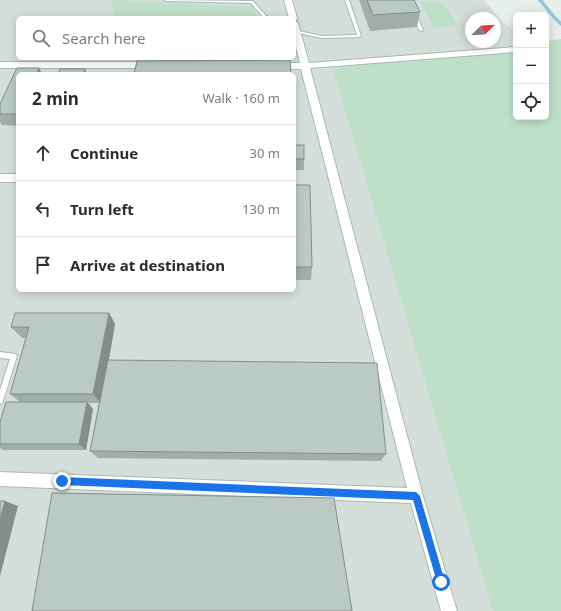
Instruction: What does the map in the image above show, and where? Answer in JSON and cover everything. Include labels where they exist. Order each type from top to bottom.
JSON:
[{"type":"street","points":[[288,0],[292,16]]},
{"type":"street","points":[[296,32],[416,496],[449,611]]},
{"type":"street","points":[[266,66],[305,66],[513,49]]},
{"type":"street","points":[[0,64],[19,68],[103,70],[158,65]]},
{"type":"street","points":[[0,178],[16,178]]},
{"type":"street","points":[[0,479],[416,496]]},
{"type":"lane","points":[[166,0],[252,2],[264,16]]},
{"type":"lane","points":[[296,28],[322,37],[359,36],[347,0]]},
{"type":"lane","points":[[413,12],[421,30]]},
{"type":"lane","points":[[0,355],[14,356],[0,400]]},
{"type":"shaded area","points":[[0,0],[484,0],[494,12],[465,12],[465,48],[501,48],[501,21],[513,29],[513,120],[546,120],[561,611],[0,611]]},
{"type":"green space","points":[[111,0],[252,7],[258,16],[115,16]]},
{"type":"green space","points":[[436,1],[447,8],[458,25],[434,28],[420,2]]},
{"type":"green space","points":[[561,39],[561,611],[493,611],[333,69],[513,45],[513,120],[549,120],[549,41]]},
{"type":"building","points":[[367,0],[414,0],[420,12],[373,15]]},
{"type":"building","points":[[290,60],[291,72],[134,72],[137,61]]},
{"type":"building","points":[[17,68],[39,68],[38,72],[16,72],[16,114],[0,114],[0,104]]},
{"type":"building","points":[[60,69],[85,69],[84,72],[59,72]]},
{"type":"building","points":[[296,145],[304,145],[304,159],[296,159]]},
{"type":"building","points":[[296,185],[310,185],[312,267],[296,267]]},
{"type":"building","points":[[15,313],[109,313],[93,394],[10,394],[29,327],[11,327]]},
{"type":"building","points":[[108,360],[377,363],[386,454],[90,451]]},
{"type":"building","points":[[6,402],[87,402],[79,444],[0,444],[0,422]]},
{"type":"building","points":[[52,493],[334,498],[352,611],[32,611]]},
{"type":"building","points":[[0,501],[5,501],[0,519]]},
{"type":"waterway","points":[[540,0],[561,24]]},
{"type":"route","points":[[62,481],[416,496],[441,582]]}]
